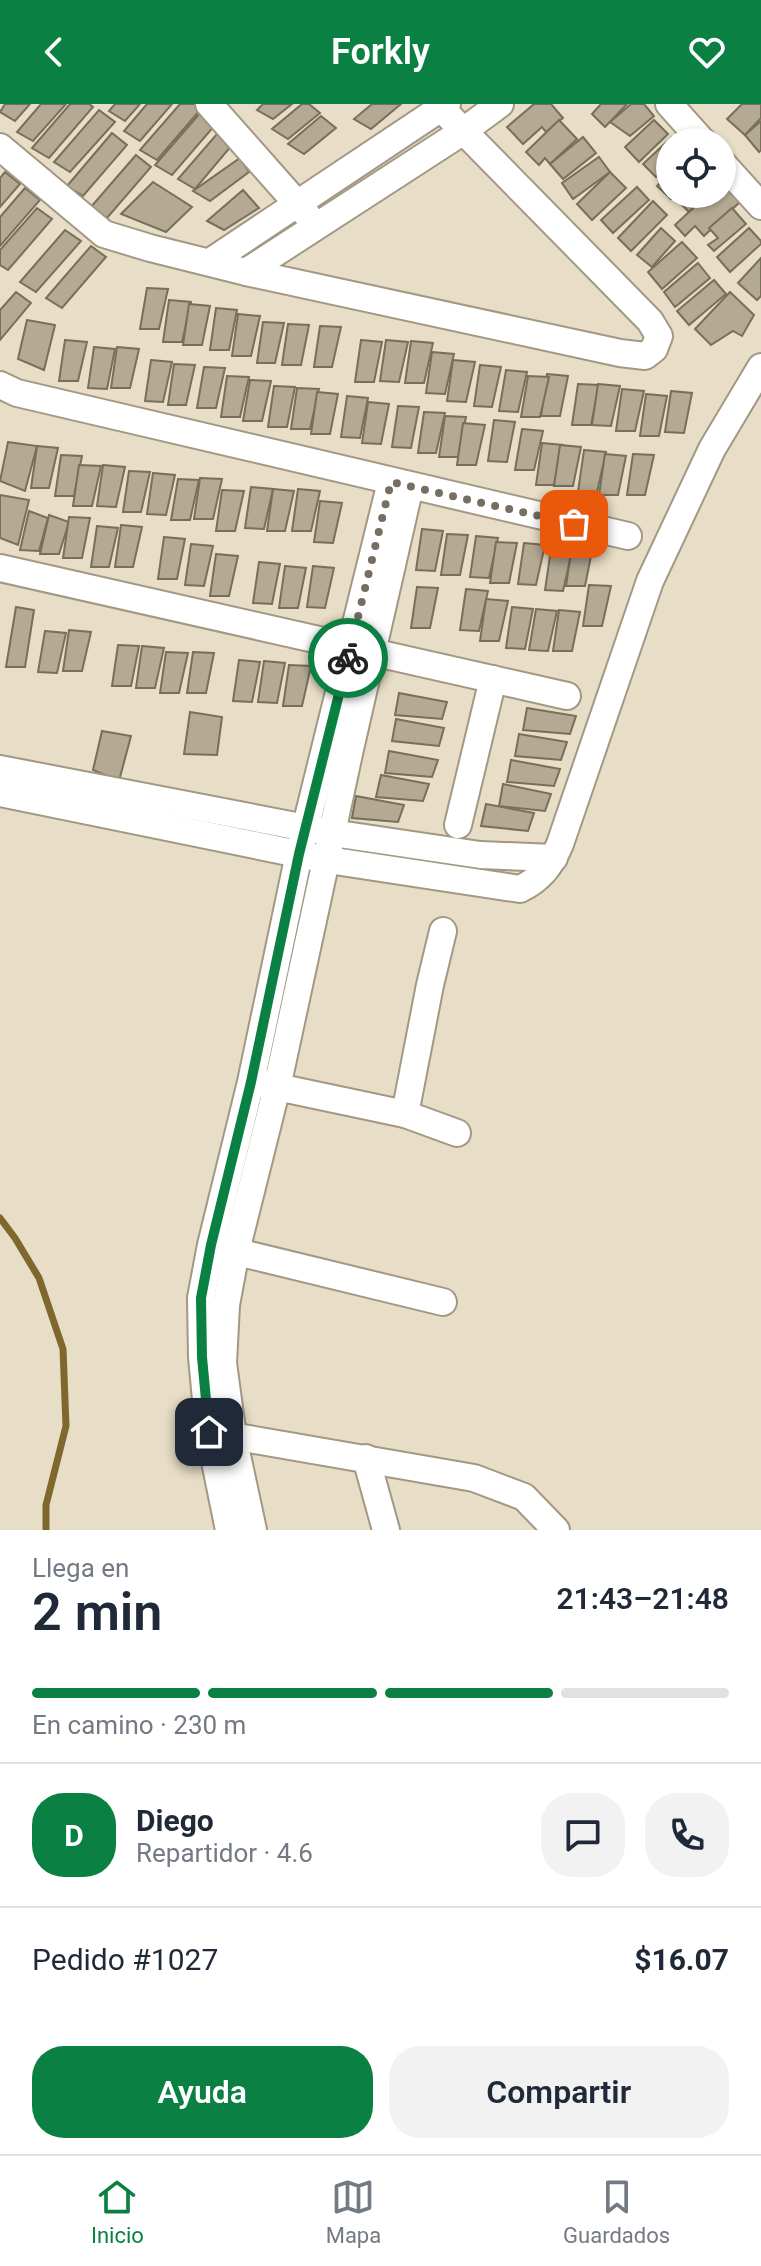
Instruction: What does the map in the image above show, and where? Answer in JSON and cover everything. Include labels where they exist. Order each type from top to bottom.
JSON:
[{"type":"street","points":[[209,104],[315,225]]},
{"type":"street","points":[[246,272],[500,104]]},
{"type":"street","points":[[669,104],[690,128]]},
{"type":"street","points":[[0,147],[104,234],[150,248],[246,272],[620,353],[645,356],[654,349],[659,336],[650,321],[462,132],[441,105],[210,262]]},
{"type":"street","points":[[736,178],[761,206]]},
{"type":"street","points":[[0,793],[328,860],[520,889],[543,874],[554,858],[650,581],[712,449],[761,367]]},
{"type":"street","points":[[0,385],[17,393],[628,536]]},
{"type":"street","points":[[229,1530],[221,1434],[226,1305],[223,1248],[251,1082],[299,854],[306,828],[339,746],[400,484]]},
{"type":"street","points":[[0,568],[567,696]]},
{"type":"street","points":[[458,825],[493,679]]},
{"type":"street","points":[[223,1248],[277,1087],[328,860],[339,746]]},
{"type":"street","points":[[0,769],[332,833],[480,855],[554,858]]},
{"type":"street","points":[[405,1114],[443,931]]},
{"type":"street","points":[[251,1082],[405,1114],[457,1133]]},
{"type":"street","points":[[223,1248],[443,1302]]},
{"type":"street","points":[[221,1434],[474,1478],[524,1497],[556,1530]]},
{"type":"street","points":[[221,1434],[253,1530]]},
{"type":"street","points":[[366,1458],[386,1530]]},
{"type":"building","points":[[5,104],[30,104],[15,121],[0,112]]},
{"type":"building","points":[[41,104],[66,104],[33,141],[17,132]]},
{"type":"building","points":[[70,104],[89,104],[93,107],[49,158],[32,148]]},
{"type":"building","points":[[115,104],[140,104],[125,121],[109,111]]},
{"type":"building","points":[[147,104],[172,104],[140,141],[124,131]]},
{"type":"building","points":[[180,104],[195,104],[201,109],[157,160],[140,150]]},
{"type":"building","points":[[263,104],[292,104],[273,119],[257,110]]},
{"type":"building","points":[[302,104],[309,104],[320,113],[288,139],[272,129]]},
{"type":"building","points":[[372,104],[401,104],[371,129],[354,119]]},
{"type":"building","points":[[534,104],[551,104],[563,118],[546,132],[542,127],[523,144],[507,127]]},
{"type":"building","points":[[601,104],[627,104],[605,127],[592,114]]},
{"type":"building","points":[[631,104],[644,104],[654,116],[630,136],[610,122]]},
{"type":"building","points":[[742,104],[761,104],[761,118],[745,135],[727,119]]},
{"type":"building","points":[[99,110],[115,122],[70,172],[54,162]]},
{"type":"building","points":[[201,112],[216,124],[172,175],[155,165]]},
{"type":"building","points":[[321,116],[336,128],[304,154],[288,144]]},
{"type":"building","points":[[559,120],[577,139],[550,164],[545,158],[539,165],[526,152]]},
{"type":"building","points":[[654,120],[662,128],[656,128],[656,146],[639,162],[625,147]]},
{"type":"building","points":[[761,121],[761,150],[759,152],[745,135]]},
{"type":"building","points":[[223,127],[238,138],[195,189],[178,179]]},
{"type":"building","points":[[112,133],[127,145],[83,196],[67,186]]},
{"type":"building","points":[[583,137],[596,153],[563,179],[550,164]]},
{"type":"building","points":[[656,152],[656,177],[643,164]]},
{"type":"building","points":[[136,155],[151,167],[107,218],[90,208]]},
{"type":"building","points":[[599,157],[610,172],[573,199],[562,183]]},
{"type":"building","points":[[240,158],[249,172],[210,201],[193,191]]},
{"type":"building","points":[[5,172],[20,184],[0,207],[0,178]]},
{"type":"building","points":[[610,172],[626,188],[592,220],[577,204]]},
{"type":"building","points":[[153,182],[192,207],[166,232],[121,214]]},
{"type":"building","points":[[637,187],[649,200],[613,233],[601,220]]},
{"type":"building","points":[[25,188],[40,200],[0,246],[0,217]]},
{"type":"building","points":[[243,190],[259,208],[224,230],[207,221]]},
{"type":"building","points":[[736,192],[744,198],[736,206]]},
{"type":"building","points":[[653,201],[656,208],[667,215],[631,251],[618,238]]},
{"type":"building","points":[[37,208],[52,219],[8,270],[0,265],[0,250]]},
{"type":"building","points":[[693,208],[733,208],[704,236],[695,226],[685,236],[675,225]]},
{"type":"building","points":[[732,208],[746,224],[714,251],[708,245],[718,238],[709,228]]},
{"type":"building","points":[[661,228],[675,241],[652,267],[637,255]]},
{"type":"building","points":[[749,228],[761,244],[730,272],[717,257]]},
{"type":"building","points":[[65,230],[81,241],[36,292],[20,282]]},
{"type":"building","points":[[682,242],[697,258],[662,289],[648,272]]},
{"type":"building","points":[[91,246],[106,257],[62,308],[46,298]]},
{"type":"building","points":[[761,258],[761,296],[757,300],[738,283]]},
{"type":"building","points":[[698,263],[710,278],[675,307],[664,292]]},
{"type":"building","points":[[714,280],[726,294],[689,325],[677,311]]},
{"type":"building","points":[[147,288],[168,289],[159,329],[140,329]]},
{"type":"building","points":[[16,292],[31,303],[0,340],[0,310]]},
{"type":"building","points":[[730,292],[754,315],[742,336],[733,331],[711,345],[695,329]]},
{"type":"building","points":[[169,300],[191,302],[182,342],[163,342]]},
{"type":"building","points":[[189,304],[210,306],[202,345],[183,345]]},
{"type":"building","points":[[216,308],[237,310],[229,350],[210,350]]},
{"type":"building","points":[[238,314],[260,316],[251,356],[232,356]]},
{"type":"building","points":[[27,320],[55,325],[44,370],[18,359]]},
{"type":"building","points":[[263,322],[284,323],[275,363],[257,363]]},
{"type":"building","points":[[288,324],[309,325],[301,365],[282,365]]},
{"type":"building","points":[[320,326],[341,327],[332,367],[314,367]]},
{"type":"building","points":[[65,340],[87,342],[78,381],[59,381]]},
{"type":"building","points":[[361,340],[382,342],[374,382],[355,382]]},
{"type":"building","points":[[386,340],[408,342],[399,382],[380,381]]},
{"type":"building","points":[[411,341],[433,343],[424,383],[405,383]]},
{"type":"building","points":[[94,347],[115,349],[107,389],[88,388]]},
{"type":"building","points":[[117,347],[139,349],[130,388],[111,388]]},
{"type":"building","points":[[432,352],[454,354],[445,394],[426,393]]},
{"type":"building","points":[[151,360],[172,362],[163,402],[145,401]]},
{"type":"building","points":[[453,360],[475,362],[466,402],[447,401]]},
{"type":"building","points":[[174,364],[195,365],[186,405],[168,405]]},
{"type":"building","points":[[480,365],[501,367],[492,407],[474,406]]},
{"type":"building","points":[[204,367],[225,368],[216,408],[197,408]]},
{"type":"building","points":[[506,370],[527,372],[518,412],[499,411]]},
{"type":"building","points":[[547,374],[568,376],[560,416],[541,416]]},
{"type":"building","points":[[227,376],[249,377],[240,417],[221,417]]},
{"type":"building","points":[[528,376],[549,377],[540,417],[521,417]]},
{"type":"building","points":[[250,380],[271,381],[262,421],[243,421]]},
{"type":"building","points":[[578,384],[599,385],[591,425],[572,425]]},
{"type":"building","points":[[598,384],[620,386],[611,426],[592,425]]},
{"type":"building","points":[[274,386],[295,387],[287,427],[268,427]]},
{"type":"building","points":[[297,388],[319,389],[310,429],[291,429]]},
{"type":"building","points":[[622,389],[644,391],[635,431],[616,431]]},
{"type":"building","points":[[671,391],[692,393],[684,433],[665,432]]},
{"type":"building","points":[[317,392],[338,394],[330,434],[311,434]]},
{"type":"building","points":[[646,394],[667,396],[659,436],[640,436]]},
{"type":"building","points":[[347,396],[368,398],[360,438],[341,437]]},
{"type":"building","points":[[368,402],[389,404],[381,444],[362,443]]},
{"type":"building","points":[[398,406],[419,407],[411,448],[392,447]]},
{"type":"building","points":[[424,412],[445,413],[436,453],[418,453]]},
{"type":"building","points":[[445,416],[466,417],[458,457],[439,457]]},
{"type":"building","points":[[494,420],[515,422],[507,462],[488,461]]},
{"type":"building","points":[[463,423],[485,425],[476,465],[457,465]]},
{"type":"building","points":[[522,429],[543,431],[534,470],[515,470]]},
{"type":"building","points":[[8,442],[37,446],[25,491],[0,481]]},
{"type":"building","points":[[542,443],[563,445],[554,485],[536,485]]},
{"type":"building","points":[[560,445],[581,447],[573,486],[554,486]]},
{"type":"building","points":[[37,446],[58,448],[49,488],[31,488]]},
{"type":"building","points":[[584,450],[606,452],[597,492],[578,492]]},
{"type":"building","points":[[605,454],[626,456],[618,495],[599,495]]},
{"type":"building","points":[[633,454],[654,455],[645,495],[627,495]]},
{"type":"building","points":[[61,455],[82,456],[74,496],[55,496]]},
{"type":"building","points":[[79,465],[101,466],[92,506],[73,506]]},
{"type":"building","points":[[103,465],[125,467],[116,507],[97,506]]},
{"type":"building","points":[[129,471],[150,472],[141,512],[123,512]]},
{"type":"building","points":[[153,473],[175,475],[166,515],[147,514]]},
{"type":"building","points":[[200,478],[222,479],[213,519],[194,519]]},
{"type":"building","points":[[178,479],[199,480],[190,520],[171,520]]},
{"type":"building","points":[[251,487],[273,489],[264,529],[245,528]]},
{"type":"building","points":[[273,489],[294,491],[285,531],[267,531]]},
{"type":"building","points":[[298,489],[320,491],[311,531],[292,531]]},
{"type":"building","points":[[222,490],[244,491],[235,531],[216,531]]},
{"type":"building","points":[[0,495],[29,500],[18,545],[0,538]]},
{"type":"building","points":[[320,501],[342,503],[333,543],[314,542]]},
{"type":"building","points":[[29,511],[48,518],[39,551],[20,550]]},
{"type":"building","points":[[49,515],[69,522],[59,554],[40,554]]},
{"type":"building","points":[[69,517],[90,518],[82,558],[63,558]]},
{"type":"building","points":[[121,525],[142,527],[133,567],[115,567]]},
{"type":"building","points":[[97,526],[118,528],[109,567],[91,567]]},
{"type":"building","points":[[422,529],[443,531],[435,571],[416,570]]},
{"type":"building","points":[[447,534],[468,535],[460,575],[441,575]]},
{"type":"building","points":[[476,536],[498,538],[489,578],[470,577]]},
{"type":"building","points":[[164,537],[185,539],[177,579],[158,579]]},
{"type":"building","points":[[496,542],[517,543],[509,583],[490,583]]},
{"type":"building","points":[[524,543],[545,545],[536,585],[518,584]]},
{"type":"building","points":[[191,544],[213,546],[204,586],[185,585]]},
{"type":"building","points":[[572,544],[593,546],[585,586],[566,586]]},
{"type":"building","points":[[551,549],[572,551],[563,591],[545,590]]},
{"type":"building","points":[[216,554],[238,556],[229,596],[210,596]]},
{"type":"building","points":[[259,562],[280,564],[272,604],[253,603]]},
{"type":"building","points":[[285,566],[306,568],[298,608],[279,608]]},
{"type":"building","points":[[313,566],[334,568],[325,608],[307,607]]},
{"type":"building","points":[[589,585],[611,586],[602,626],[583,626]]},
{"type":"building","points":[[417,587],[438,588],[430,628],[411,628]]},
{"type":"building","points":[[466,589],[488,591],[479,631],[460,630]]},
{"type":"building","points":[[486,599],[508,601],[499,641],[480,641]]},
{"type":"building","points":[[16,607],[34,610],[25,667],[6,667]]},
{"type":"building","points":[[512,607],[533,609],[525,649],[506,648]]},
{"type":"building","points":[[536,609],[557,611],[548,651],[529,650]]},
{"type":"building","points":[[559,610],[580,612],[572,651],[553,651]]},
{"type":"building","points":[[69,630],[91,632],[82,671],[63,671]]},
{"type":"building","points":[[45,631],[66,633],[57,673],[38,672]]},
{"type":"building","points":[[118,645],[139,646],[131,686],[112,686]]},
{"type":"building","points":[[142,646],[164,648],[155,688],[136,688]]},
{"type":"building","points":[[166,652],[188,653],[179,693],[160,693]]},
{"type":"building","points":[[193,652],[214,653],[206,693],[187,693]]},
{"type":"building","points":[[239,660],[260,662],[252,702],[233,701]]},
{"type":"building","points":[[264,661],[285,663],[277,703],[258,702]]},
{"type":"building","points":[[289,665],[311,666],[302,706],[283,706]]},
{"type":"building","points":[[399,693],[447,702],[442,719],[395,715]]},
{"type":"building","points":[[527,708],[576,716],[570,734],[523,730]]},
{"type":"building","points":[[190,712],[222,717],[217,755],[184,754]]},
{"type":"building","points":[[396,719],[444,728],[439,746],[392,741]]},
{"type":"building","points":[[102,731],[131,736],[119,781],[93,770]]},
{"type":"building","points":[[519,734],[567,742],[561,760],[515,756]]},
{"type":"building","points":[[389,751],[438,760],[432,777],[385,773]]},
{"type":"building","points":[[511,760],[560,769],[554,786],[507,782]]},
{"type":"building","points":[[381,775],[429,784],[423,801],[376,797]]},
{"type":"building","points":[[503,784],[551,794],[545,811],[499,806]]},
{"type":"building","points":[[356,796],[404,805],[398,822],[352,818]]},
{"type":"building","points":[[486,804],[534,813],[528,831],[481,826]]},
{"type":"waterway","points":[[0,1218],[39,1278],[63,1349],[66,1426],[46,1505],[46,1530]]},
{"type":"way so far","points":[[348,658],[391,482],[574,524]]},
{"type":"route","points":[[209,1432],[202,1357],[201,1298],[299,854],[348,658]]}]
